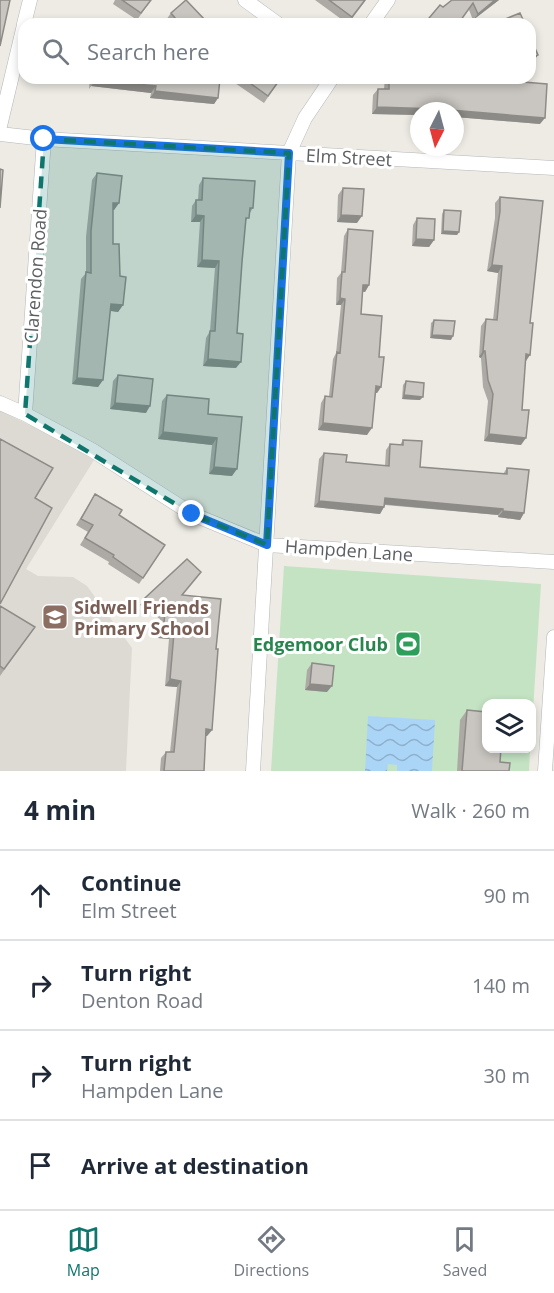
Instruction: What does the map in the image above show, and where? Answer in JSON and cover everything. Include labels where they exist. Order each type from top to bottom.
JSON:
[{"type":"street","points":[[26,18],[30,0]]},
{"type":"street","points":[[245,0],[270,18]]},
{"type":"street","points":[[375,18],[388,0]]},
{"type":"street","points":[[0,126],[18,50]]},
{"type":"street","points":[[253,771],[289,153],[305,118],[328,84]]},
{"type":"street","name":"Elm Street","points":[[0,134],[44,139],[554,168]]},
{"type":"street","name":"Clarendon Road","points":[[25,414],[44,139]]},
{"type":"street","name":"Hampden Lane","points":[[0,404],[25,414],[92,450],[192,514],[267,545],[554,562]]},
{"type":"street","points":[[545,771],[554,637]]},
{"type":"highlighted area","points":[[44,139],[289,153],[267,545],[192,514],[25,414]]},
{"type":"shaded area","name":"Sidwell Friends Primary School","points":[[0,411],[55,437],[94,460],[26,569],[38,576],[73,577],[87,586],[132,648],[126,771],[0,771]]},
{"type":"green space","name":"Edgemoor Club","points":[[284,566],[541,584],[534,699],[482,699],[482,753],[530,753],[529,771],[271,771]]},
{"type":"water","points":[[368,716],[435,720],[432,771],[397,771],[397,765],[388,764],[387,771],[365,771]]},
{"type":"building","points":[[0,0],[10,0],[0,46]]},
{"type":"building","points":[[122,0],[151,0],[141,13]]},
{"type":"building","points":[[186,0],[203,18],[175,18],[171,13]]},
{"type":"building","points":[[329,0],[365,0],[352,17]]},
{"type":"building","points":[[452,0],[495,0],[478,14],[473,3],[462,18],[429,18],[440,5],[443,7]]},
{"type":"building","points":[[520,13],[522,18],[508,18]]},
{"type":"building","points":[[136,84],[219,84],[218,98],[155,91],[156,86]]},
{"type":"building","points":[[251,84],[277,84],[268,96]]},
{"type":"building","points":[[389,84],[547,84],[545,118],[464,111],[464,102],[410,102],[410,108],[377,107],[378,89],[389,89]]},
{"type":"building","points":[[0,169],[3,170],[0,208]]},
{"type":"building","points":[[97,173],[122,176],[119,203],[113,203],[113,244],[119,244],[120,276],[126,277],[123,305],[111,304],[103,380],[77,378],[86,272],[91,273],[91,231]]},
{"type":"building","points":[[203,178],[255,181],[253,208],[250,208],[249,218],[246,218],[242,262],[237,333],[243,334],[241,362],[208,359],[210,331],[215,331],[219,261],[202,260],[204,216],[196,215],[196,200],[202,200]]},
{"type":"building","points":[[343,188],[364,189],[362,216],[341,215]]},
{"type":"building","points":[[500,197],[543,201],[530,323],[533,323],[530,355],[526,354],[522,410],[529,410],[526,438],[489,434],[493,394],[488,380],[485,351],[483,351],[486,319],[497,320],[502,266],[492,265]]},
{"type":"building","points":[[444,210],[461,211],[459,232],[443,231]]},
{"type":"building","points":[[417,218],[435,219],[434,240],[416,239]]},
{"type":"building","points":[[348,229],[373,231],[369,285],[363,285],[361,314],[382,316],[379,357],[384,357],[381,387],[376,386],[372,428],[323,423],[325,396],[332,397],[337,352],[340,353],[345,299],[340,298],[342,272],[345,272]]},
{"type":"building","points":[[434,320],[455,321],[453,336],[432,335]]},
{"type":"building","points":[[118,375],[153,379],[150,406],[115,403]]},
{"type":"building","points":[[406,381],[424,383],[423,397],[404,395]]},
{"type":"building","points":[[167,395],[209,399],[208,414],[242,417],[237,469],[214,467],[217,438],[163,432]]},
{"type":"building","points":[[0,439],[53,468],[35,498],[52,508],[0,604]]},
{"type":"building","points":[[403,440],[422,441],[420,467],[507,474],[507,468],[529,470],[524,513],[385,498],[384,507],[319,501],[324,453],[347,455],[346,462],[389,466],[390,444],[403,445]]},
{"type":"building","points":[[95,494],[122,510],[119,515],[165,545],[143,578],[113,557],[114,555],[85,538],[93,525],[81,519]]},
{"type":"building","points":[[187,559],[201,572],[182,595],[221,599],[212,730],[206,729],[204,771],[164,771],[166,752],[174,752],[181,681],[170,679],[174,633],[163,632],[165,613],[145,598]]},
{"type":"building","points":[[0,606],[35,627],[4,669],[0,666]]},
{"type":"building","points":[[312,663],[334,666],[332,686],[310,684]]},
{"type":"building","points":[[467,710],[482,712],[482,753],[501,753],[500,762],[510,763],[509,771],[462,771]]},
{"type":"place","name":"Sidwell Friends Primary School","points":[[55,617]]},
{"type":"place","name":"Edgemoor Club","points":[[408,644]]},
{"type":"route","points":[[44,139],[289,153],[267,545],[192,514]]}]
